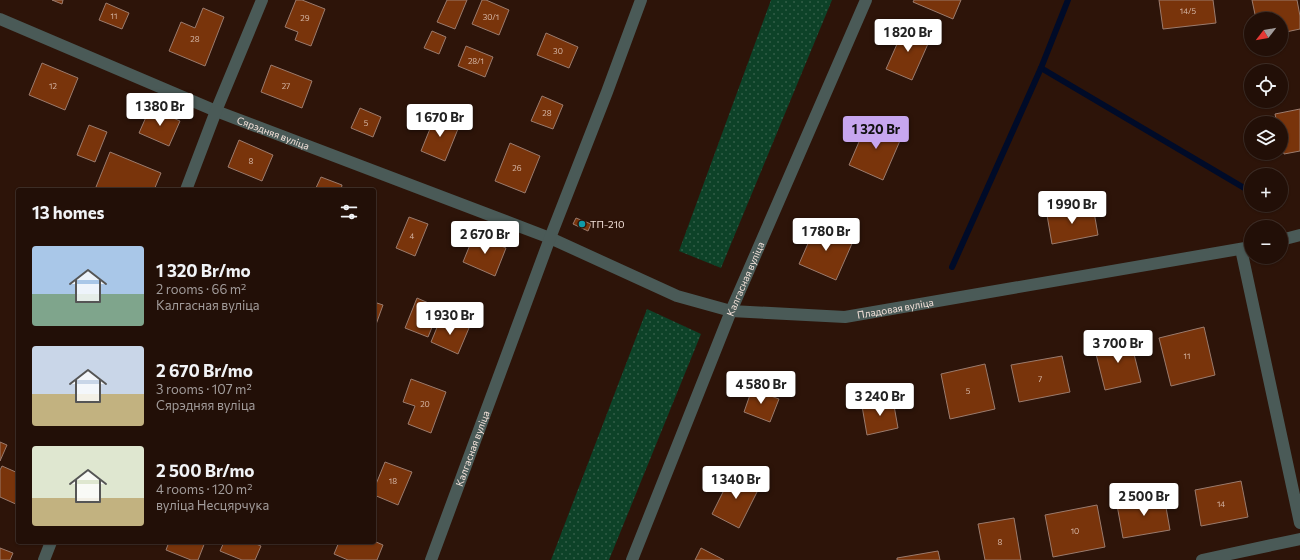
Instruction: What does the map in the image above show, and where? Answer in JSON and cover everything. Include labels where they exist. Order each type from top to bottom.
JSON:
[{"type":"street","points":[[187,188],[216,111],[262,0]]},
{"type":"street","name":"Калгасная вуліца","points":[[431,560],[550,238],[641,0]]},
{"type":"street","name":"Калгасная вуліца","points":[[632,560],[731,311],[866,0]]},
{"type":"street","name":"Сярэдняя вуліца","points":[[0,19],[216,111],[550,238]]},
{"type":"street","points":[[1288,238],[1300,235]]},
{"type":"street","name":"Пладовая вуліца","points":[[550,238],[677,296],[731,311],[845,318],[1244,248]]},
{"type":"street","points":[[1249,264],[1300,523]]},
{"type":"street","points":[[1202,560],[1300,539]]},
{"type":"street","points":[[44,560],[50,544]]},
{"type":"green space","points":[[771,0],[832,0],[721,268],[679,251]]},
{"type":"green space","points":[[647,309],[701,334],[609,560],[551,560]]},
{"type":"building","points":[[52,0],[63,0],[62,4]]},
{"type":"building","points":[[296,0],[302,0],[325,9],[311,46],[295,40],[298,32],[285,27]]},
{"type":"building","points":[[447,0],[467,0],[455,29],[437,22]]},
{"type":"building","points":[[482,0],[486,0],[509,10],[499,35],[472,24]]},
{"type":"building","points":[[914,0],[961,0],[953,19],[913,2]]},
{"type":"building","points":[[1159,0],[1213,0],[1216,23],[1163,29]]},
{"type":"building","points":[[1252,0],[1297,0],[1300,16],[1300,29],[1288,32],[1288,12],[1255,12]]},
{"type":"building","points":[[106,3],[129,13],[122,29],[99,20]]},
{"type":"building","points":[[203,8],[224,17],[205,66],[169,51],[181,22],[195,28]]},
{"type":"building","points":[[905,26],[931,37],[912,80],[886,69]]},
{"type":"building","points":[[432,31],[446,37],[439,54],[424,48]]},
{"type":"building","points":[[546,33],[578,47],[569,68],[537,55]]},
{"type":"building","points":[[466,46],[493,57],[485,77],[458,66]]},
{"type":"building","points":[[42,63],[78,78],[65,110],[29,95]]},
{"type":"building","points":[[271,65],[312,81],[302,108],[261,92]]},
{"type":"building","points":[[542,96],[563,105],[553,129],[531,121]]},
{"type":"building","points":[[150,108],[180,121],[169,146],[139,133]]},
{"type":"building","points":[[360,108],[381,117],[373,137],[351,128]]},
{"type":"building","points":[[1300,109],[1300,151],[1288,153],[1288,116],[1275,116],[1275,114]]},
{"type":"building","points":[[436,114],[460,124],[445,161],[421,151]]},
{"type":"building","points":[[868,121],[902,136],[883,180],[849,165]]},
{"type":"building","points":[[89,125],[107,132],[95,162],[77,155]]},
{"type":"building","points":[[239,140],[273,155],[262,181],[228,167]]},
{"type":"building","points":[[510,143],[540,156],[525,193],[495,181]]},
{"type":"building","points":[[110,152],[161,173],[155,188],[96,187]]},
{"type":"building","points":[[321,177],[342,185],[341,188],[316,188]]},
{"type":"building","points":[[1093,206],[1098,235],[1052,244],[1047,215]]},
{"type":"building","points":[[409,217],[428,224],[415,256],[396,248]]},
{"type":"building","name":"ТП-210","points":[[576,218],[591,224],[588,231],[573,224]]},
{"type":"building","points":[[817,223],[854,239],[836,280],[799,264]]},
{"type":"building","points":[[474,235],[506,248],[495,276],[463,262]]},
{"type":"building","points":[[417,298],[440,308],[428,337],[405,328]]},
{"type":"building","points":[[376,303],[383,305],[376,324]]},
{"type":"building","points":[[447,319],[469,328],[458,354],[431,342],[438,325],[444,327]]},
{"type":"building","points":[[1204,327],[1215,375],[1171,386],[1159,338]]},
{"type":"building","points":[[1130,338],[1141,382],[1105,390],[1094,346]]},
{"type":"building","points":[[1062,356],[1070,392],[1019,402],[1011,365]]},
{"type":"building","points":[[985,364],[995,409],[950,419],[941,374]]},
{"type":"building","points":[[411,379],[446,392],[431,433],[408,424],[415,406],[403,402]]},
{"type":"building","points":[[752,389],[779,399],[770,422],[744,412]]},
{"type":"building","points":[[893,400],[898,428],[867,435],[862,406]]},
{"type":"building","points":[[0,442],[7,445],[0,461]]},
{"type":"building","points":[[385,462],[412,472],[398,505],[376,496],[376,484]]},
{"type":"building","points":[[2,466],[16,472],[16,504],[0,497],[0,470]]},
{"type":"building","points":[[733,472],[760,486],[739,528],[712,514]]},
{"type":"building","points":[[1241,481],[1248,517],[1201,526],[1195,490]]},
{"type":"building","points":[[1164,496],[1170,530],[1123,538],[1117,505]]},
{"type":"building","points":[[1097,505],[1105,547],[1053,557],[1045,515]]},
{"type":"building","points":[[1014,518],[1021,560],[985,560],[978,524]]},
{"type":"building","points":[[376,542],[383,545],[377,560],[348,560],[334,554],[338,544],[376,544]]},
{"type":"building","points":[[168,544],[204,544],[198,560],[191,560],[166,550]]},
{"type":"building","points":[[223,544],[256,544],[261,546],[255,560],[242,560],[220,551]]},
{"type":"building","points":[[0,548],[13,553],[10,560],[0,560]]},
{"type":"building","points":[[701,548],[724,560],[695,560]]},
{"type":"building","points":[[938,551],[940,560],[897,560],[897,558]]},
{"type":"waterway","points":[[952,267],[1041,68],[1068,0]]},
{"type":"waterway","points":[[1041,68],[1244,188]]},
{"type":"place","name":"ТП-210","points":[[582,224]]}]
